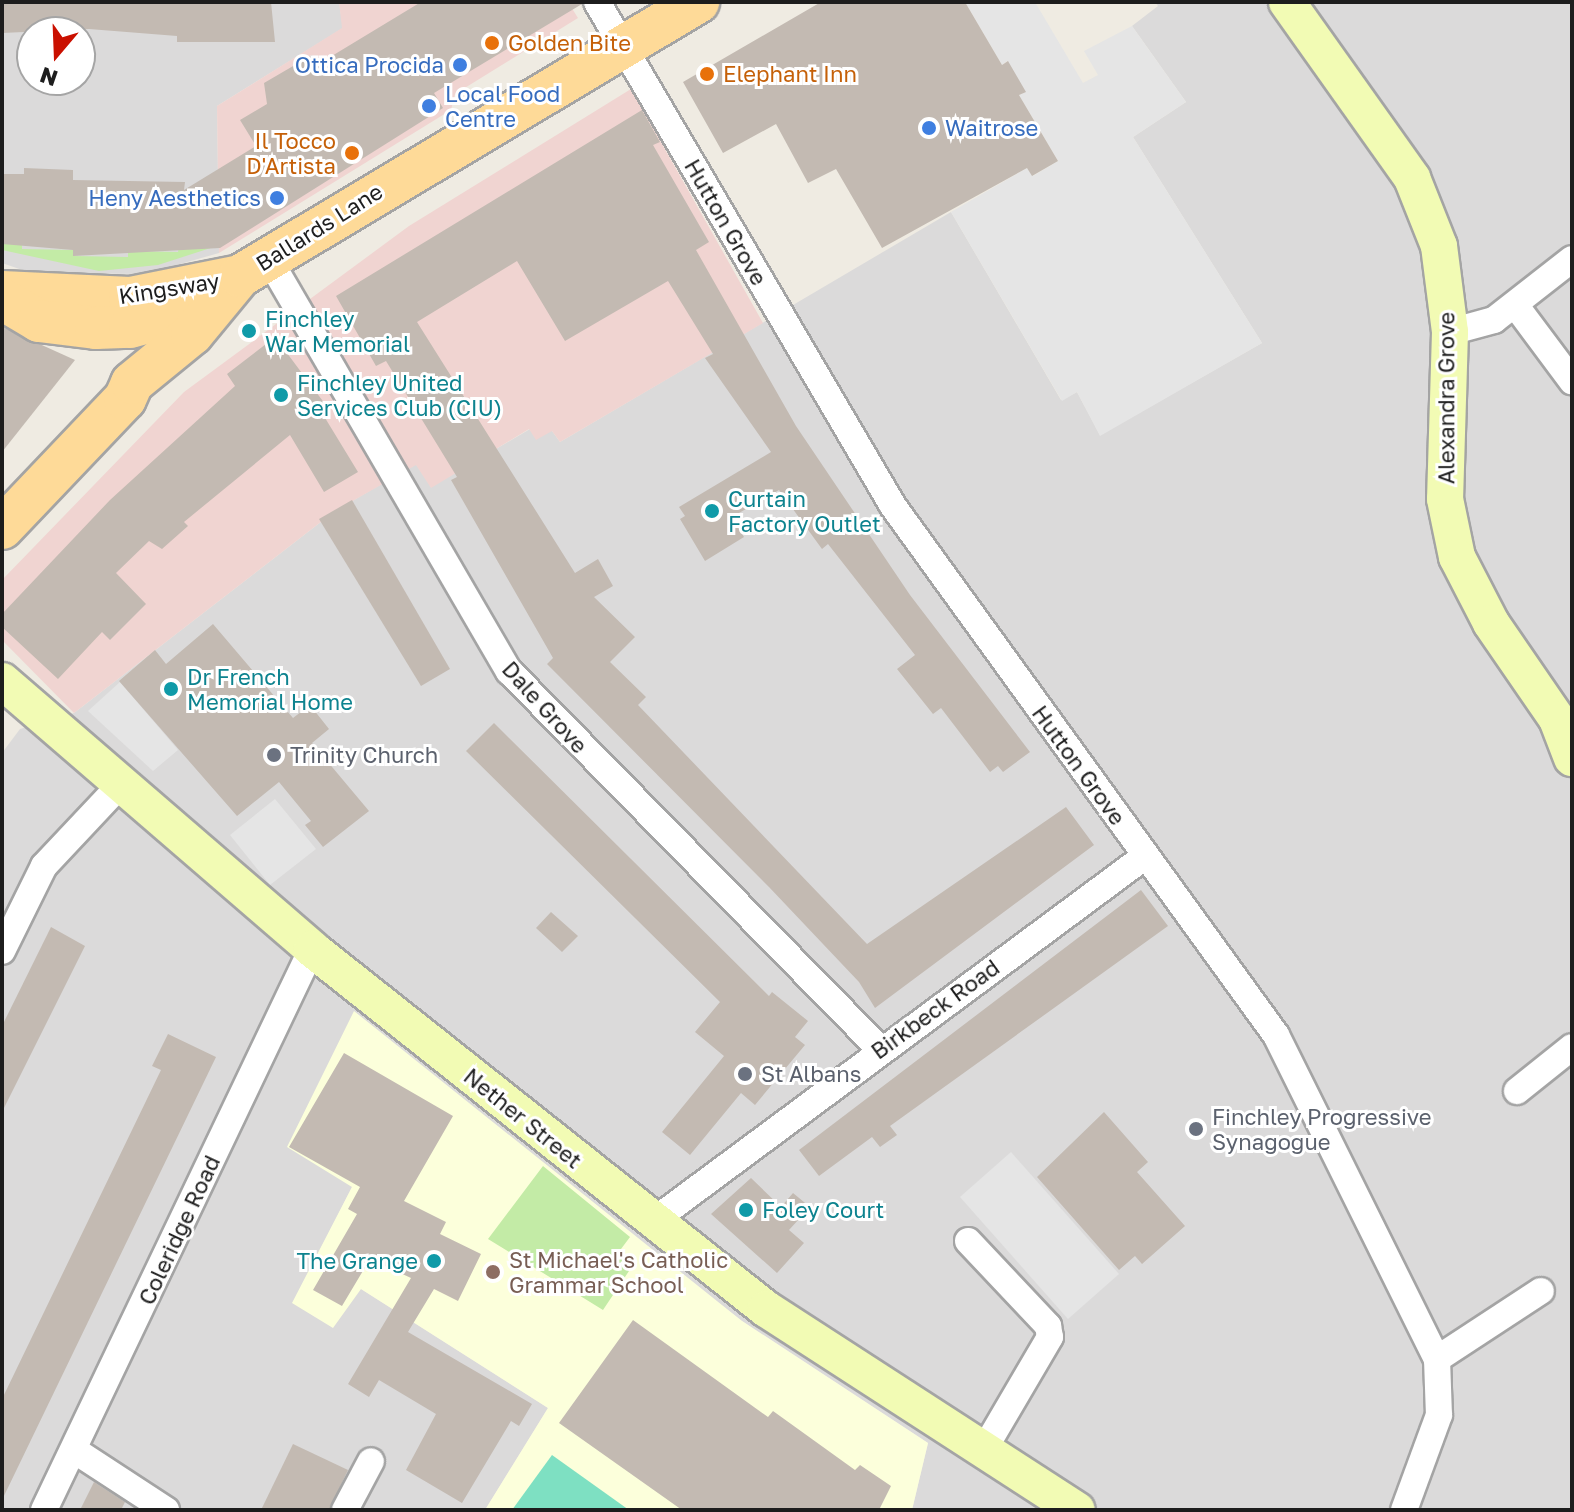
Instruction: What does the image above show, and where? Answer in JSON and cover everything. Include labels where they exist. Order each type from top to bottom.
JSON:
[{"type":"main road","name":"Ballards Lane","points":[[2,528],[125,399],[132,383],[176,351],[245,277],[622,45],[698,2]]},
{"type":"main road","name":"Kingsway","points":[[2,299],[39,321],[130,312],[245,277]]},
{"type":"main road","name":"Kingsway","points":[[2,292],[130,312]]},
{"type":"main road","points":[[130,312],[132,383]]},
{"type":"street","name":"Hutton Grove","points":[[597,2],[893,506],[1144,857],[1276,1035],[1437,1359],[1439,1415],[1404,1510]]},
{"type":"street","name":"Alexandra Grove","points":[[1287,2],[1412,178],[1439,246],[1450,332],[1445,499],[1457,557],[1491,623],[1557,719],[1572,758]]},
{"type":"street","points":[[1450,332],[1494,320],[1516,306],[1572,259]]},
{"type":"street","name":"Dale Grove","points":[[245,277],[509,671],[880,1049]]},
{"type":"street","points":[[1516,306],[1572,381]]},
{"type":"street","name":"Nether Street","points":[[2,681],[119,786],[312,949],[652,1222],[766,1309],[1077,1510]]},
{"type":"street","points":[[2,951],[44,866],[119,786]]},
{"type":"street","name":"Birkbeck Road","points":[[652,1222],[880,1049],[1144,857]]},
{"type":"street","name":"Coleridge Road","points":[[44,1510],[312,949]]},
{"type":"street","points":[[1517,1091],[1572,1047]]},
{"type":"street","points":[[968,1241],[1048,1326],[1050,1337],[985,1448]]},
{"type":"street","points":[[1437,1359],[1541,1291]]},
{"type":"street","points":[[74,1450],[166,1510]]},
{"type":"street","points":[[345,1510],[371,1461]]},
{"type":"shaded area","points":[[2,2],[339,2],[343,28],[217,106],[219,253],[145,274],[31,273],[2,263]]},
{"type":"shaded area","points":[[339,2],[568,2],[578,18],[455,94],[451,110],[219,253],[217,106],[342,28]]},
{"type":"shaded area","points":[[965,2],[1035,2],[1083,83],[1098,75],[1084,51],[1132,26],[1186,102],[1133,137],[1262,343],[1100,436],[1077,392],[1062,401],[951,212],[1027,168],[1033,176],[1058,161],[1019,95],[1025,92],[1007,61],[1002,65]]},
{"type":"shaded area","points":[[1155,2],[1572,2],[1572,1510],[912,1510],[928,1443],[742,1321],[655,1255],[352,1187],[293,1303],[361,1289],[548,1408],[485,1510],[2,1510],[2,753],[20,729],[74,713],[335,511],[416,464],[431,487],[530,429],[552,431],[560,442],[951,212],[1061,400],[1077,392],[1100,435],[1262,343],[1133,137],[1186,102],[1132,26],[1158,6]]},
{"type":"shaded area","points":[[631,89],[763,323],[560,442],[552,431],[536,440],[529,429],[431,488],[416,465],[335,511],[74,713],[2,640],[2,580],[184,392],[409,226]]},
{"type":"shaded area","points":[[120,682],[178,750],[153,771],[88,711]]},
{"type":"shaded area","points":[[275,799],[316,849],[270,885],[230,835]]},
{"type":"shaded area","name":"St Michael's Catholic Grammar School","points":[[354,1011],[742,1321],[928,1443],[912,1510],[485,1510],[548,1408],[361,1289],[333,1328],[292,1303],[352,1187],[287,1147]]},
{"type":"shaded area","points":[[1011,1152],[1119,1274],[1068,1319],[960,1197]]},
{"type":"green space","points":[[226,243],[158,265],[99,271],[2,250],[2,244],[22,244],[22,249],[73,250],[73,256],[128,257],[128,251],[178,252],[179,247]]},
{"type":"green space","points":[[543,1166],[630,1237],[618,1253],[633,1265],[603,1310],[488,1239]]},
{"type":"green space","points":[[552,1455],[629,1510],[512,1510]]},
{"type":"building","points":[[2,2],[271,2],[275,42],[177,42],[177,36],[96,30],[96,16],[16,16],[16,32],[2,33]]},
{"type":"building","points":[[421,2],[582,4],[434,93],[443,108],[220,248],[73,256],[73,250],[2,244],[2,174],[24,174],[24,168],[73,170],[73,180],[185,182],[184,190],[256,146],[240,120],[267,104],[264,83],[312,55],[317,65]]},
{"type":"building","name":"Waitrose","points":[[821,2],[965,2],[1002,65],[1008,61],[1026,92],[1019,95],[1058,161],[1032,176],[1027,168],[882,248],[836,169],[808,183],[776,124],[723,153],[683,82]]},
{"type":"building","points":[[642,110],[660,142],[653,145],[709,242],[696,250],[796,426],[910,595],[1030,752],[1003,772],[998,766],[990,772],[941,708],[933,714],[897,669],[915,655],[828,544],[822,549],[779,490],[732,517],[744,537],[705,561],[680,519],[685,516],[679,507],[771,452],[705,358],[713,354],[668,281],[565,341],[517,261],[417,322],[575,573],[598,559],[613,586],[594,597],[635,637],[610,662],[646,697],[638,705],[867,944],[1066,807],[1094,845],[875,1008],[859,982],[769,887],[547,664],[553,658],[451,480],[457,477],[386,361],[376,366],[336,296]]},
{"type":"building","points":[[2,327],[75,360],[2,452]]},
{"type":"building","points":[[275,337],[325,404],[319,408],[358,472],[324,492],[290,435],[184,522],[188,526],[162,549],[149,541],[116,573],[146,604],[110,640],[102,632],[58,679],[2,627],[2,614],[110,500],[235,386],[227,374]]},
{"type":"building","points":[[352,500],[450,669],[421,686],[319,519]]},
{"type":"building","points":[[213,624],[293,718],[310,705],[329,729],[312,743],[369,811],[323,847],[305,825],[311,821],[279,782],[237,816],[119,681],[155,650],[166,664]]},
{"type":"building","points":[[494,723],[769,996],[772,992],[808,1021],[795,1037],[805,1045],[755,1105],[741,1093],[690,1155],[662,1132],[724,1056],[695,1032],[720,1002],[466,751]]},
{"type":"building","points":[[1141,890],[1168,926],[890,1126],[897,1135],[880,1147],[872,1137],[819,1176],[799,1150]]},
{"type":"building","points":[[551,912],[578,936],[562,952],[536,928]]},
{"type":"building","points":[[51,927],[85,946],[2,1112],[2,1026]]},
{"type":"building","points":[[168,1034],[216,1057],[2,1500],[2,1399],[161,1070],[152,1066]]},
{"type":"building","points":[[344,1053],[453,1116],[404,1201],[446,1222],[440,1234],[481,1254],[458,1301],[434,1289],[408,1332],[532,1404],[519,1426],[511,1421],[462,1503],[406,1470],[436,1414],[379,1380],[369,1397],[348,1384],[411,1278],[370,1259],[342,1306],[313,1290],[357,1214],[348,1209],[360,1187],[289,1147]]},
{"type":"building","points":[[1104,1112],[1148,1162],[1137,1172],[1185,1226],[1142,1264],[1135,1256],[1119,1270],[1037,1177]]},
{"type":"building","points":[[751,1178],[781,1207],[793,1193],[810,1207],[789,1230],[804,1243],[777,1273],[711,1214]]},
{"type":"building","points":[[633,1320],[768,1417],[773,1411],[855,1470],[860,1465],[891,1486],[879,1510],[682,1510],[559,1423]]},
{"type":"building","points":[[293,1444],[348,1470],[329,1510],[261,1510]]},
{"type":"building","points":[[94,1482],[125,1502],[121,1510],[80,1510]]},
{"type":"place","name":"Golden Bite","points":[[492,43]]},
{"type":"place","name":"Ottica Procida","points":[[460,65]]},
{"type":"place","name":"Elephant Inn","points":[[707,74]]},
{"type":"place","name":"Local Food Centre","points":[[429,106]]},
{"type":"place","name":"Waitrose","points":[[929,128]]},
{"type":"place","name":"Il Tocco D'Artista","points":[[352,153]]},
{"type":"place","name":"Heny Aesthetics","points":[[277,198]]},
{"type":"place","name":"Finchley War Memorial","points":[[249,331]]},
{"type":"place","name":"Finchley United Services Club (CIU)","points":[[281,395]]},
{"type":"place","name":"Curtain Factory Outlet","points":[[712,511]]},
{"type":"place","name":"Dr French Memorial Home","points":[[171,689]]},
{"type":"place","name":"Trinity Church","points":[[274,755]]},
{"type":"place","name":"St Albans","points":[[745,1074]]},
{"type":"place","name":"Finchley Progressive Synagogue","points":[[1196,1129]]},
{"type":"place","name":"Foley Court","points":[[746,1210]]},
{"type":"place","name":"The Grange","points":[[434,1261]]},
{"type":"place","name":"St Michael's Catholic Grammar School","points":[[493,1272]]}]
